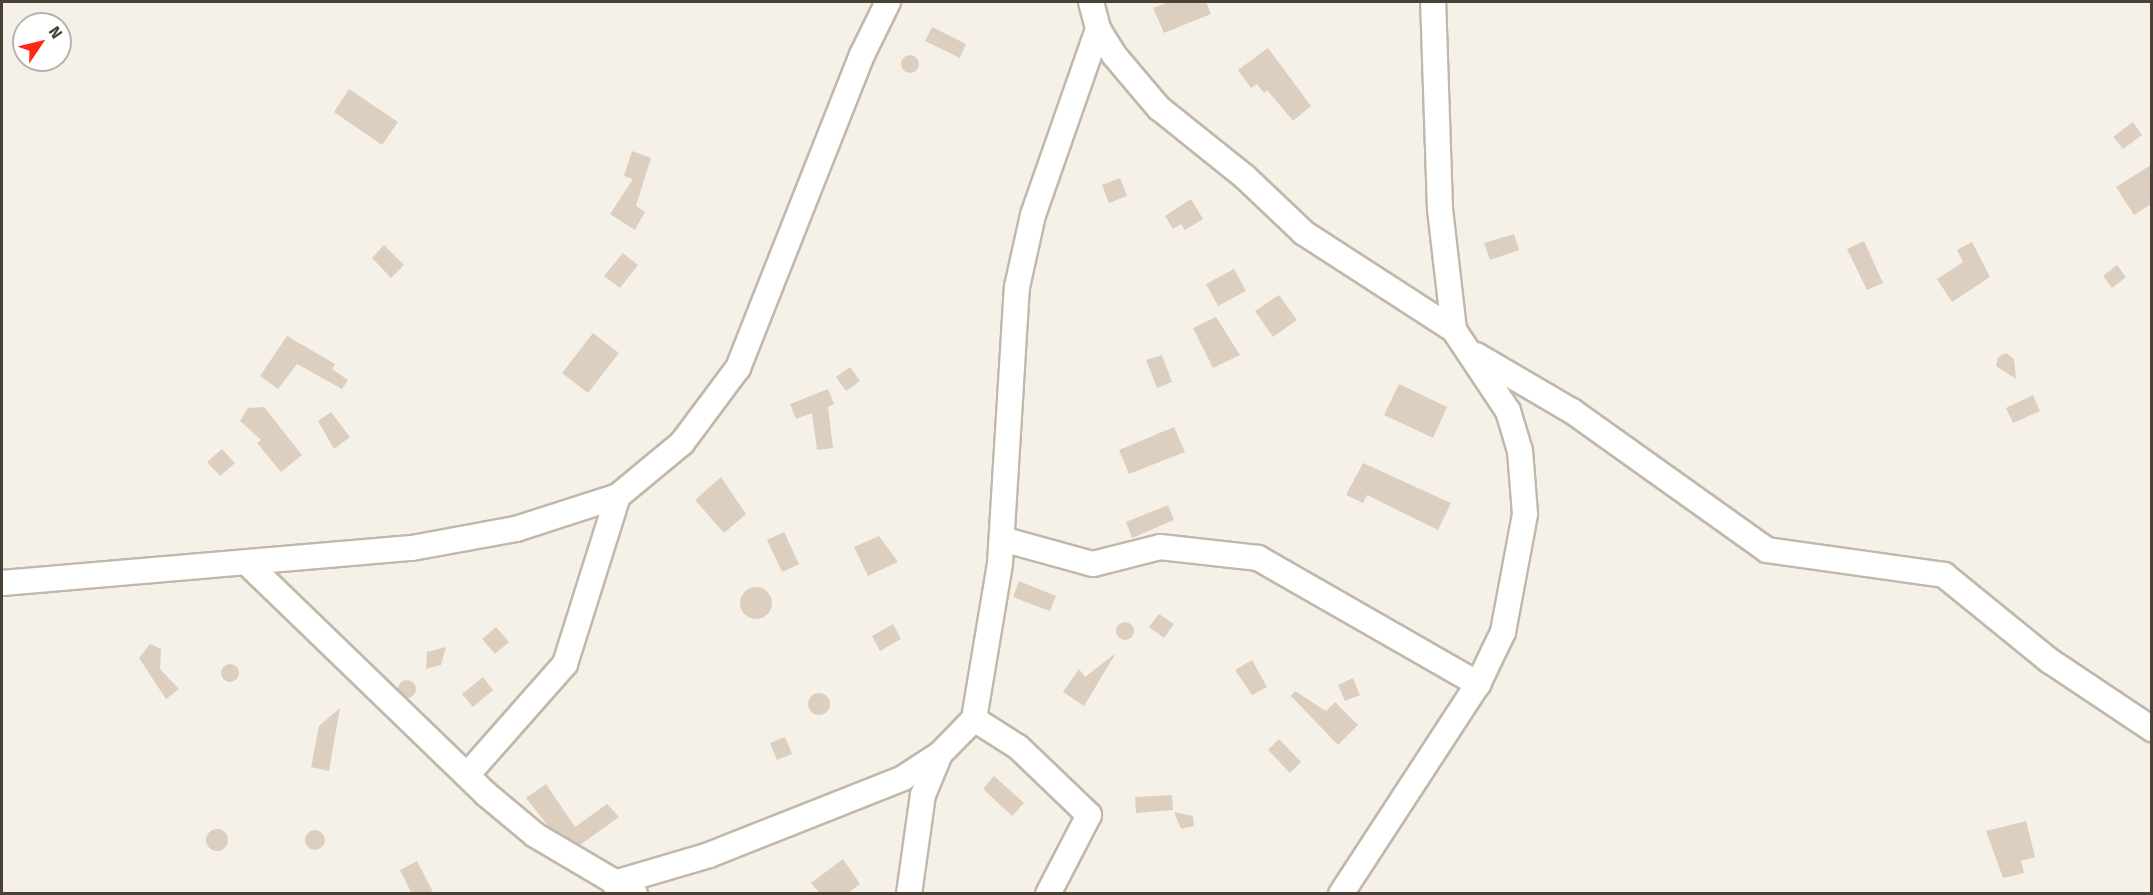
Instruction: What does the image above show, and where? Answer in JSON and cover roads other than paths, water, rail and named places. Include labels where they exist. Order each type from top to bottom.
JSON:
[{"type":"street","points":[[2,583],[248,564],[412,548],[516,529],[618,495],[681,443],[738,368],[888,2]]},
{"type":"street","points":[[1091,2],[1098,29],[1159,108],[1245,177],[1304,233],[1454,330],[1508,411],[1520,451],[1525,514],[1503,632],[1478,684],[1341,894]]},
{"type":"street","points":[[1433,2],[1440,208],[1454,330]]},
{"type":"street","points":[[614,884],[709,855],[903,778],[940,754],[974,719],[1002,539],[1017,287],[1033,215],[1098,29]]},
{"type":"street","points":[[1469,351],[1572,411],[1767,550],[1944,575],[2050,662],[2151,729]]},
{"type":"street","points":[[468,774],[565,664],[618,495]]},
{"type":"street","points":[[1002,539],[1093,564],[1160,547],[1258,558],[1478,684]]},
{"type":"street","points":[[248,564],[535,835],[614,884],[636,894]]},
{"type":"street","points":[[974,719],[1018,747],[1089,815],[1048,894]]},
{"type":"street","points":[[909,894],[923,795],[940,754]]}]
